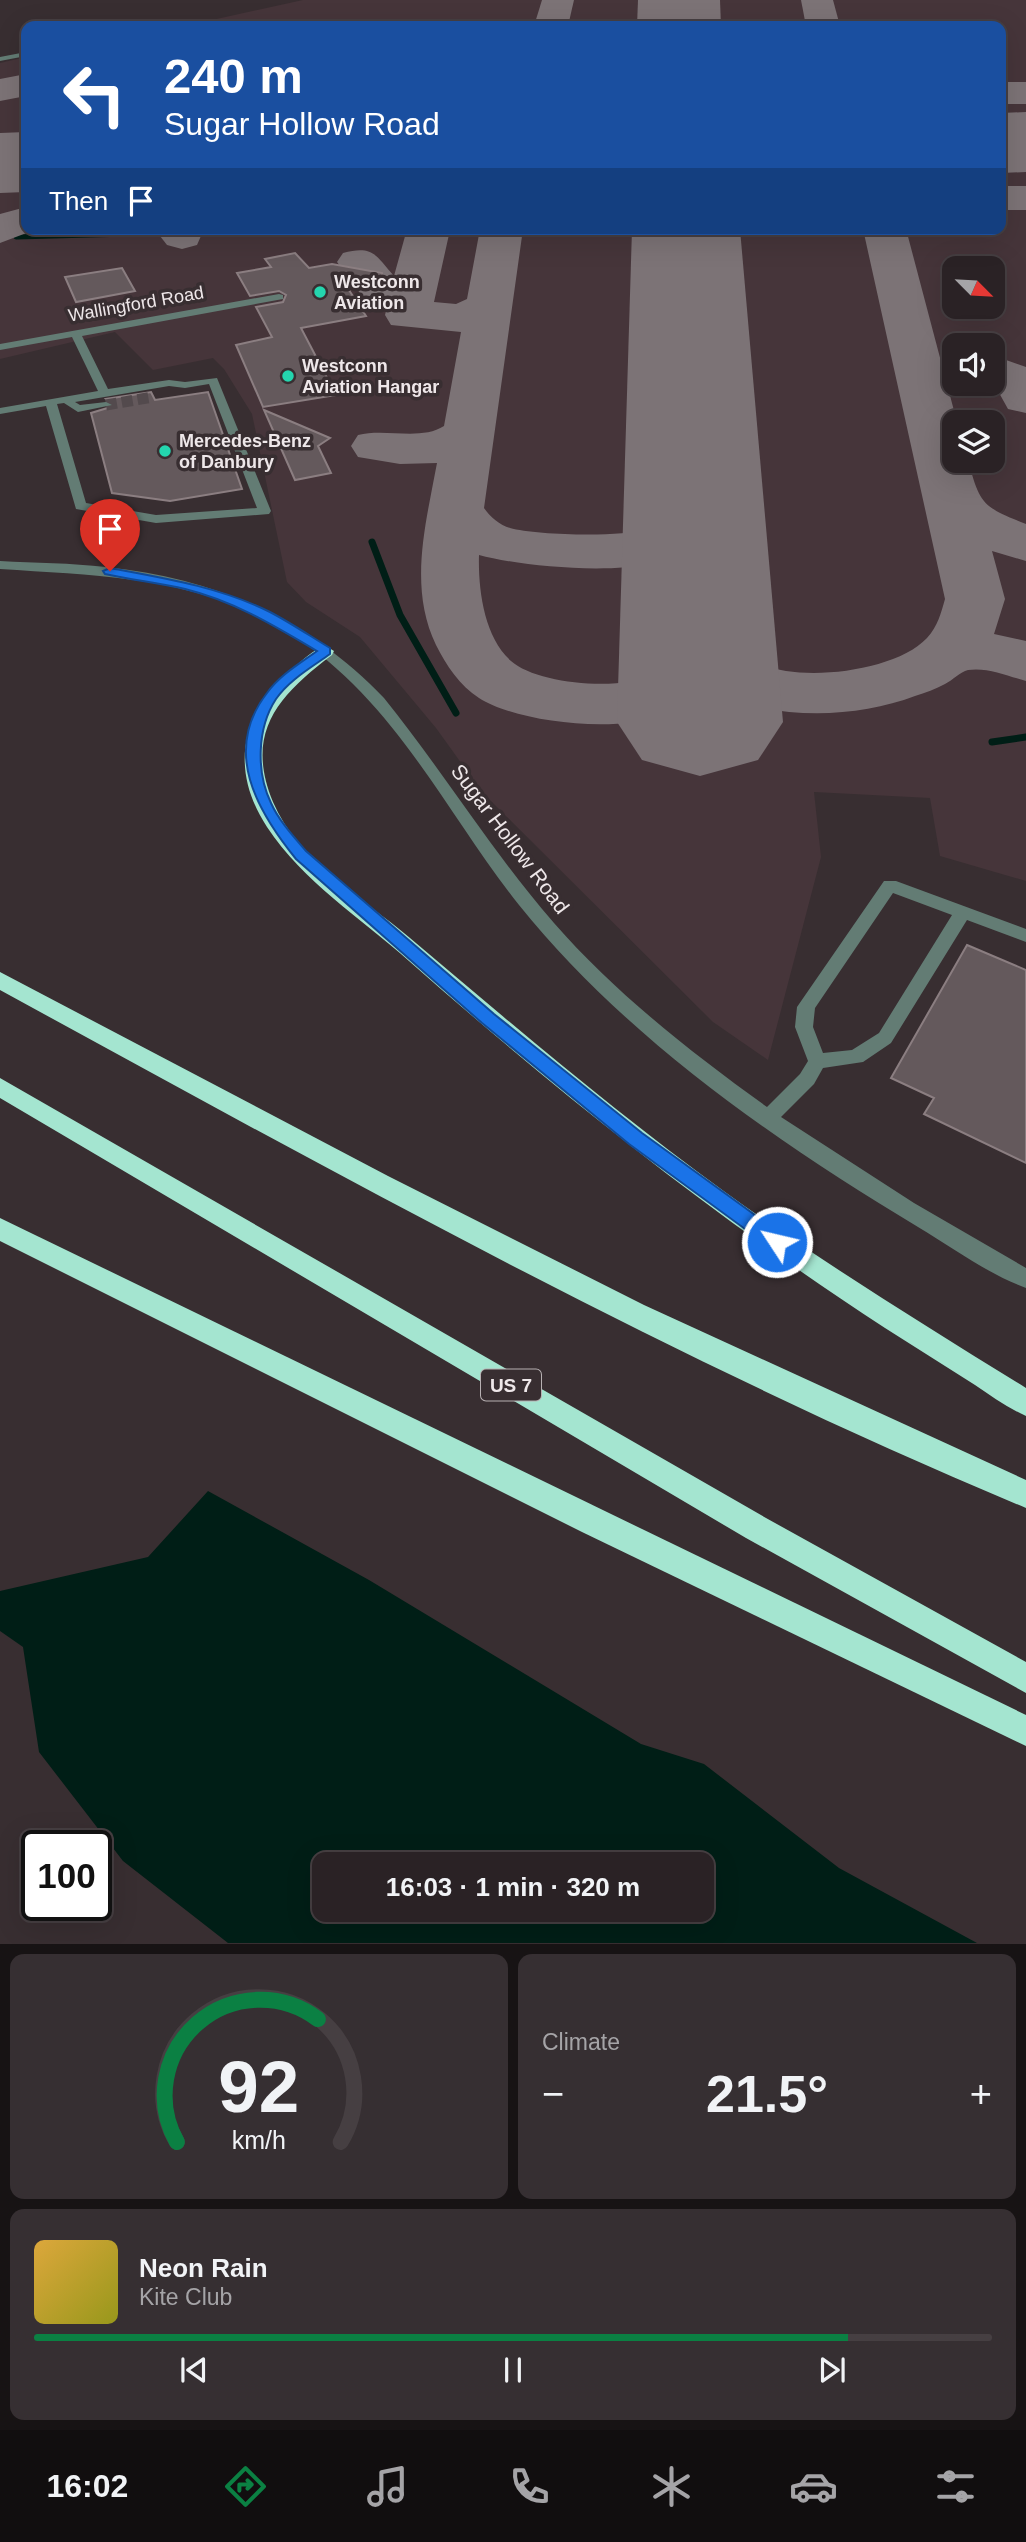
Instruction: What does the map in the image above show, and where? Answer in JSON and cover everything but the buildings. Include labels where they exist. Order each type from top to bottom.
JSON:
[{"type":"highway","points":[[326,651],[290,676],[272,695],[259,718],[254,746],[255,775],[264,804],[301,855],[488,1018],[636,1139],[797,1256],[1026,1403]]},
{"type":"highway","points":[[0,980],[503,1250],[751,1370],[1026,1494]]},
{"type":"highway","name":"US 7","points":[[0,1087],[767,1535],[1026,1678]]},
{"type":"highway","points":[[0,1229],[592,1522],[1026,1731]]},
{"type":"street","points":[[0,60],[21,55]]},
{"type":"street","name":"Wallingford Road","points":[[0,347],[279,297]]},
{"type":"street","points":[[75,332],[105,399]]},
{"type":"street","points":[[0,411],[57,400],[78,409],[105,399],[169,383],[185,385],[214,380],[265,511],[156,519],[80,506],[57,400]]},
{"type":"street","points":[[153,397],[172,393],[185,385]]},
{"type":"street","name":"Sugar Hollow Road","points":[[0,565],[110,571],[190,586],[266,615],[326,651],[379,700],[502,873],[574,956],[621,1002],[769,1118],[888,1197],[1026,1279]]},
{"type":"street","points":[[769,1118],[807,1079],[817,1061],[804,1027],[806,1007],[890,885],[1026,936]]},
{"type":"street","points":[[817,1061],[856,1057],[885,1038],[963,912]]},
{"type":"shaded area","points":[[303,0],[1026,0],[1026,881],[940,856],[930,798],[814,792],[821,857],[768,1060],[713,1022],[482,792],[436,728],[360,637],[306,602],[287,582],[252,414],[224,369],[213,358],[153,370],[115,332],[0,359],[0,63],[21,58],[21,235],[1006,235],[1006,21],[208,21]]},
{"type":"shaded area","points":[[208,1491],[369,1580],[641,1744],[704,1764],[839,1868],[977,1943],[228,1943],[123,1861],[112,1847],[112,1830],[99,1830],[39,1752],[23,1647],[0,1631],[0,1591],[148,1557]]},
{"type":"waterway","points":[[16,237],[90,235]]},
{"type":"waterway","points":[[372,542],[400,615],[456,713]]},
{"type":"waterway","points":[[992,742],[1026,737]]},
{"type":"taxiway","points":[[552,21],[558,0]]},
{"type":"taxiway","points":[[817,0],[822,21]]},
{"type":"taxiway","points":[[0,90],[21,86]]},
{"type":"taxiway","points":[[1006,93],[1026,93]]},
{"type":"taxiway","points":[[1006,198],[1026,198]]},
{"type":"taxiway","points":[[0,230],[21,221]]},
{"type":"taxiway","points":[[427,235],[408,315],[461,318],[489,307]]},
{"type":"taxiway","points":[[457,508],[501,235]]},
{"type":"taxiway","points":[[885,235],[975,599],[966,630],[941,658]]},
{"type":"taxiway","points":[[359,262],[378,286],[412,296]]},
{"type":"taxiway","points":[[1005,376],[1019,382],[1026,398]]},
{"type":"taxiway","points":[[377,446],[413,449],[437,447],[448,445],[468,433]]},
{"type":"taxiway","points":[[457,508],[470,527],[490,540],[527,547],[579,551],[631,549],[667,541],[681,530],[694,503]]},
{"type":"taxiway","points":[[953,505],[976,524],[1026,544]]},
{"type":"taxiway","points":[[457,508],[450,560],[455,613],[477,662],[489,676],[504,686],[552,700],[580,703],[634,701],[657,697],[674,689],[698,660]]},
{"type":"taxiway","points":[[698,650],[749,683],[786,690],[819,692],[855,690],[889,683],[921,671],[941,658]]},
{"type":"taxiway","points":[[941,658],[956,652],[981,650],[1026,661]]},
{"type":"runway","points":[[679,0],[679,21]]},
{"type":"runway","points":[[1006,143],[1026,142]]},
{"type":"runway","points":[[0,163],[21,162]]},
{"type":"runway","points":[[686,235],[700,722]]},
{"type":"tunnel","points":[[106,405],[153,397]]},
{"type":"place","name":"Westconn Aviation","points":[[320,292]]},
{"type":"place","name":"Westconn Aviation Hangar","points":[[288,376]]},
{"type":"place","name":"Mercedes-Benz of Danbury","points":[[165,451]]},
{"type":"route","points":[[110,571],[190,586],[228,599],[266,615],[326,651],[290,676],[272,695],[259,718],[254,746],[255,775],[264,804],[280,830],[301,855],[488,1018],[636,1139],[777,1242]]}]
